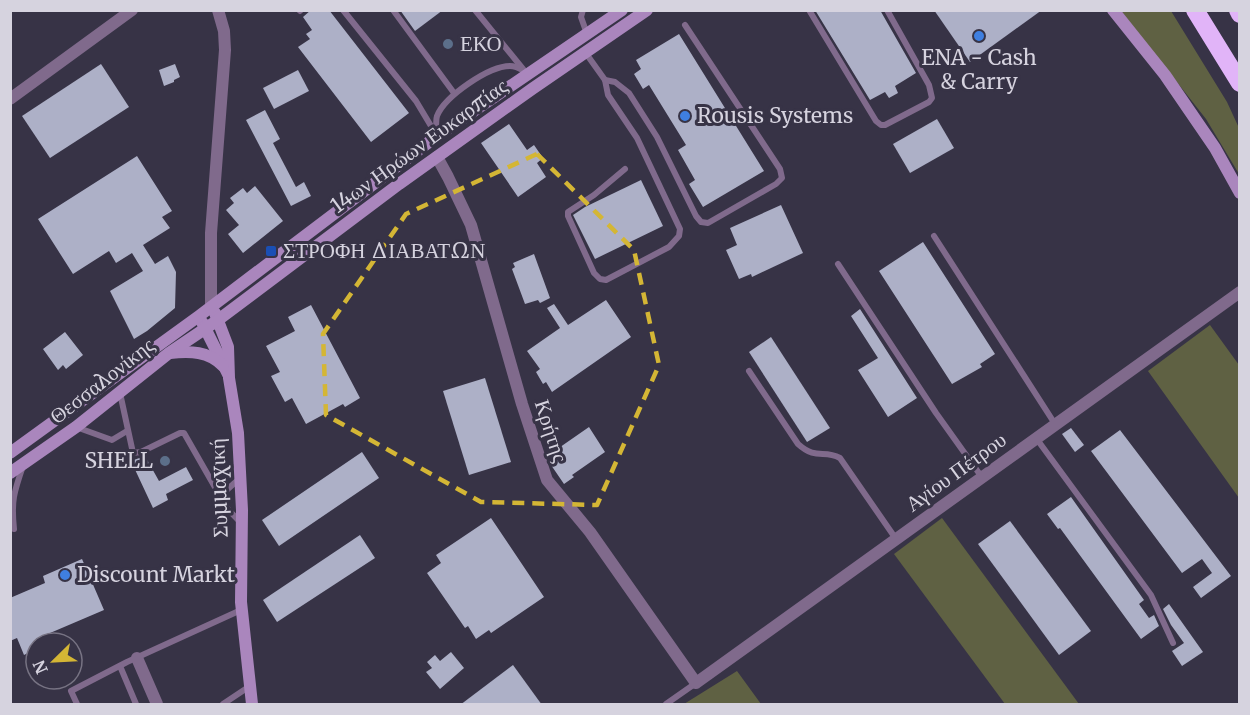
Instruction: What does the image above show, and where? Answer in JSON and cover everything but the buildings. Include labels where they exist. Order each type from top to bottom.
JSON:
[{"type":"highway","points":[[1195,10],[1239,83]]},
{"type":"main road","name":"14ων Ηρώων Ευκαρπίας","points":[[211,307],[437,136],[622,10]]},
{"type":"main road","name":"14ων Ηρώων Ευκαρπίας","points":[[218,320],[343,224],[647,10]]},
{"type":"main road","points":[[1113,10],[1165,75],[1209,139],[1239,193]]},
{"type":"main road","name":"Θεσσαλονίκης","points":[[10,453],[211,307]]},
{"type":"main road","name":"Συμμαχική","points":[[211,307],[228,347],[228,375],[238,433],[241,610],[252,705]]},
{"type":"main road","name":"Συμμαχική","points":[[199,316],[228,375]]},
{"type":"main road","name":"Θεσσαλονίκης","points":[[10,473],[76,427],[169,353],[218,320]]},
{"type":"main road","points":[[169,353],[192,351],[205,354],[221,364],[228,375]]},
{"type":"street","points":[[10,99],[132,10]]},
{"type":"street","points":[[211,307],[211,233],[225,50],[224,31],[218,10]]},
{"type":"street","name":"Κρήτης","points":[[437,157],[471,225],[522,404],[547,480],[590,532],[696,683]]},
{"type":"street","name":"Αγίου Πέτρου","points":[[696,683],[1239,292]]},
{"type":"street","points":[[137,657],[157,705]]},
{"type":"lane","points":[[343,10],[416,101],[437,136]]},
{"type":"lane","points":[[393,10],[454,93]]},
{"type":"lane","points":[[475,10],[528,73]]},
{"type":"lane","points":[[583,10],[581,17],[587,34]]},
{"type":"lane","points":[[809,10],[876,121],[885,125],[929,102],[932,98],[929,85],[887,10]]},
{"type":"lane","points":[[605,80],[615,82],[629,93],[657,137],[701,222],[708,223],[776,184],[782,178],[780,170],[685,25]]},
{"type":"lane","points":[[585,52],[605,80],[608,95],[637,138],[680,228],[679,236],[669,247],[606,280],[600,279],[594,273],[568,212],[594,195],[625,169]]},
{"type":"lane","points":[[437,136],[438,114],[454,93],[486,74],[507,66],[515,66],[528,73]]},
{"type":"lane","points":[[934,237],[1055,424]]},
{"type":"lane","points":[[838,264],[981,476]]},
{"type":"lane","points":[[749,371],[798,444],[807,452],[818,456],[832,454],[840,458],[896,540]]},
{"type":"lane","points":[[120,393],[133,453],[184,433],[220,496],[222,505],[241,523]]},
{"type":"lane","points":[[76,427],[112,440],[127,431]]},
{"type":"lane","points":[[1036,438],[1151,595],[1173,644]]},
{"type":"lane","points":[[10,527],[14,529],[11,508],[13,494],[23,465]]},
{"type":"lane","points":[[220,496],[240,478]]},
{"type":"lane","points":[[77,705],[71,691],[137,657],[241,610]]},
{"type":"lane","points":[[120,666],[136,705]]},
{"type":"lane","points":[[666,705],[696,683]]},
{"type":"lane","points":[[223,705],[250,686]]},
{"type":"highlighted area","points":[[537,154],[634,250],[659,365],[597,505],[481,502],[326,415],[323,334],[406,214]]},
{"type":"green space","points":[[1121,11],[1171,11],[1227,102],[1239,128],[1239,174],[1206,119]]},
{"type":"green space","points":[[1210,325],[1239,365],[1239,498],[1148,371]]},
{"type":"green space","points":[[942,518],[1079,704],[1005,704],[894,554]]},
{"type":"green space","points":[[737,671],[761,704],[684,704]]},
{"type":"place","name":"ENA - Cash & Carry","points":[[979,36]]},
{"type":"place","name":"ΕΚΟ","points":[[448,44]]},
{"type":"place","name":"Rousis Systems","points":[[685,116]]},
{"type":"place","name":"ΣΤΡΟΦΗ ΔΙΑΒΑΤΩΝ","points":[[271,251]]},
{"type":"place","name":"SHELL","points":[[165,461]]},
{"type":"place","name":"Discount Markt","points":[[65,575]]}]
